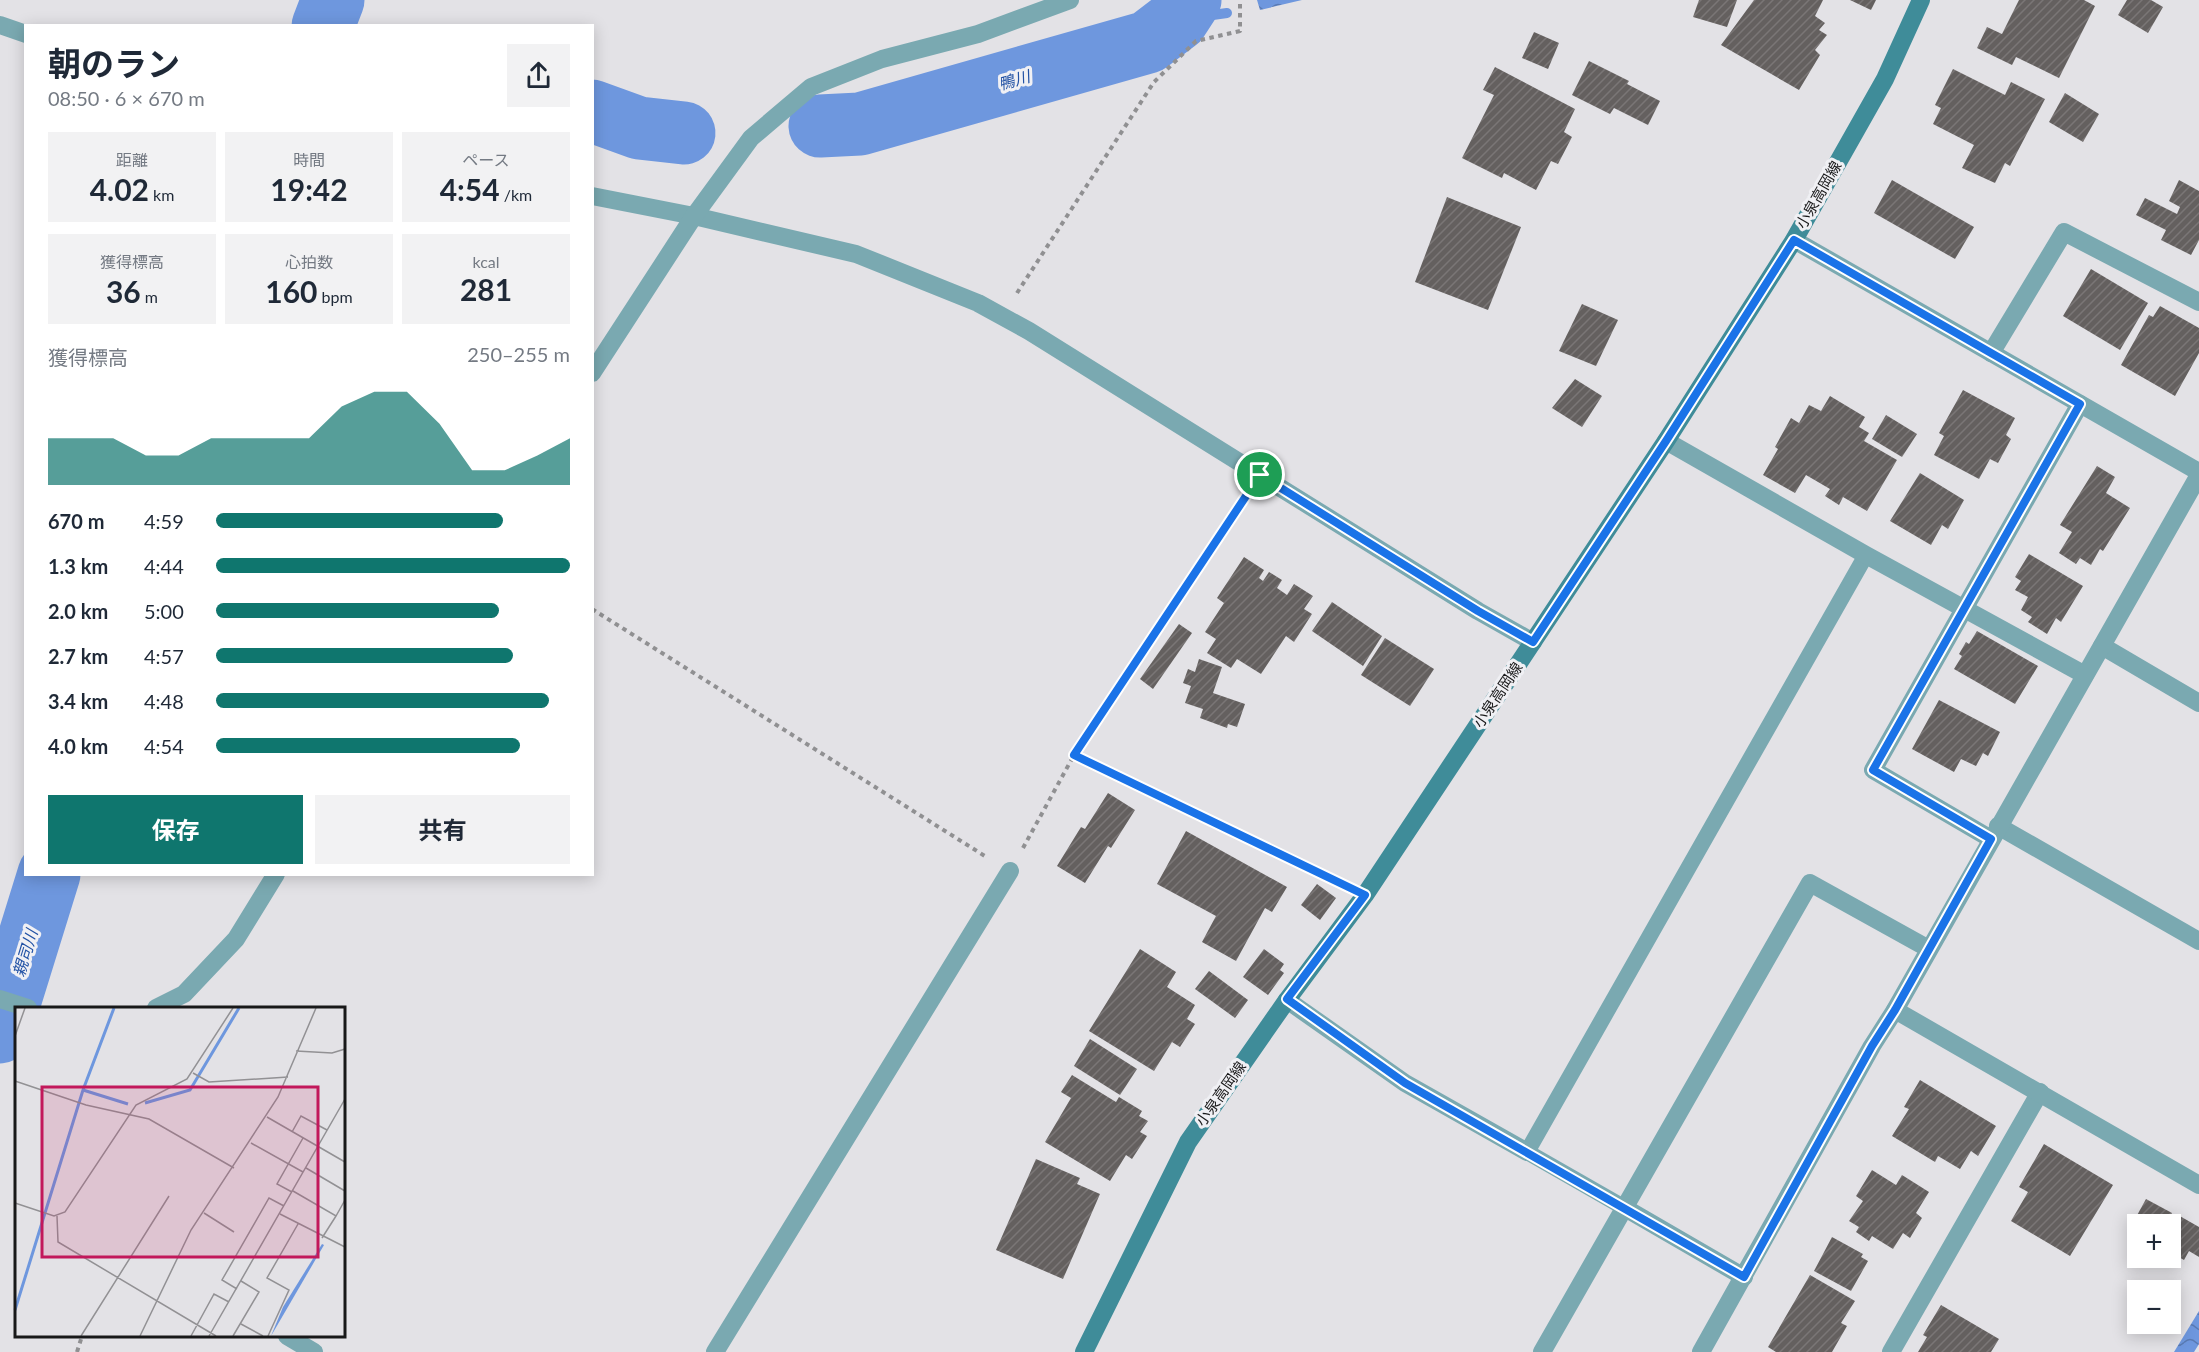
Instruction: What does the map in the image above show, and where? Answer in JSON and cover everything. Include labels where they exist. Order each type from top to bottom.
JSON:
[{"type":"main road","name":"小泉高岡線","points":[[1084,1352],[1188,1142],[1287,999],[1365,895],[1666,441],[1794,240],[1885,79],[1921,0]]},
{"type":"street","points":[[594,370],[694,216],[751,138],[811,87],[882,59],[978,34],[1070,0]]},
{"type":"street","points":[[0,25],[24,33]]},
{"type":"street","points":[[594,196],[694,216],[856,254],[978,303],[1478,611],[1533,642]]},
{"type":"street","points":[[1991,353],[2064,232],[2199,302]]},
{"type":"street","points":[[1701,1352],[1872,1046],[1895,1010],[2199,474],[1794,240]]},
{"type":"street","points":[[2080,404],[1873,770],[2199,941]]},
{"type":"street","points":[[1666,441],[1866,555],[2085,675]]},
{"type":"street","points":[[2102,646],[2199,703]]},
{"type":"street","points":[[715,1352],[1010,872]]},
{"type":"street","points":[[158,1007],[184,994],[236,939],[275,876]]},
{"type":"street","points":[[1542,1352],[1810,883],[1929,949]]},
{"type":"street","points":[[0,999],[25,1007]]},
{"type":"street","points":[[1287,999],[1405,1083],[1527,1152]]},
{"type":"street","points":[[1895,1010],[2199,1185]]},
{"type":"street","points":[[1891,1352],[2040,1092]]},
{"type":"street","points":[[1625,1208],[1744,1277]]},
{"type":"street","points":[[290,1337],[314,1352]]},
{"type":"lane","points":[[1625,1208],[1527,1152],[1866,555]]},
{"type":"path","points":[[1004,317],[1154,82],[1196,41],[1240,31],[1240,0]]},
{"type":"path","points":[[594,610],[1010,872],[1074,755],[1260,475]]},
{"type":"path","points":[[1074,755],[1365,895]]},
{"type":"path","points":[[77,1352],[81,1337]]},
{"type":"water","points":[[1257,0],[1302,0],[1260,10]]},
{"type":"water","points":[[2199,1311],[2199,1344],[2194,1352],[2174,1352]]},
{"type":"building","points":[[1699,0],[1737,0],[1727,27],[1693,17]]},
{"type":"building","points":[[1754,0],[1823,0],[1815,16],[1825,23],[1819,30],[1827,35],[1815,50],[1820,55],[1799,90],[1721,45]]},
{"type":"building","points":[[1850,0],[1876,0],[1871,10]]},
{"type":"building","points":[[2019,0],[2084,0],[2095,6],[2059,78],[2016,57],[2012,65],[1977,48],[1987,27],[2002,34]]},
{"type":"building","points":[[2127,0],[2151,0],[2163,7],[2148,33],[2118,15]]},
{"type":"building","points":[[1534,32],[1559,43],[1548,69],[1522,58]]},
{"type":"building","points":[[1589,61],[1629,81],[1627,84],[1660,101],[1648,125],[1614,108],[1610,114],[1572,95]]},
{"type":"building","points":[[1495,67],[1575,109],[1564,132],[1572,137],[1558,164],[1551,161],[1536,190],[1504,173],[1502,178],[1462,158],[1494,95],[1483,90]]},
{"type":"building","points":[[1953,69],[2005,95],[2011,82],[2045,99],[2010,166],[2005,163],[1995,183],[1962,168],[1974,145],[1933,124],[1941,108],[1935,105]]},
{"type":"building","points":[[2065,93],[2099,114],[2083,142],[2049,122]]},
{"type":"building","points":[[1892,180],[1974,227],[1955,259],[1874,213]]},
{"type":"building","points":[[2179,180],[2199,191],[2199,240],[2191,255],[2161,240],[2166,230],[2136,215],[2145,198],[2177,214],[2180,207],[2169,201]]},
{"type":"building","points":[[1447,197],[1521,227],[1488,310],[1415,282]]},
{"type":"building","points":[[2091,269],[2148,303],[2120,350],[2063,316]]},
{"type":"building","points":[[1582,304],[1618,320],[1596,366],[1559,351]]},
{"type":"building","points":[[2160,306],[2199,328],[2199,353],[2175,396],[2121,365],[2149,315],[2153,317]]},
{"type":"building","points":[[1575,379],[1602,396],[1582,427],[1552,408]]},
{"type":"building","points":[[1963,390],[2015,418],[2006,435],[2011,439],[1998,463],[1990,459],[1979,479],[1934,455],[1944,436],[1939,433]]},
{"type":"building","points":[[1830,396],[1865,417],[1859,427],[1869,433],[1864,441],[1897,460],[1867,511],[1843,497],[1839,505],[1825,496],[1830,489],[1806,475],[1795,493],[1763,475],[1778,449],[1775,447],[1791,418],[1799,423],[1809,405],[1821,411]]},
{"type":"building","points":[[1886,415],[1917,434],[1902,457],[1872,439]]},
{"type":"building","points":[[2097,466],[2115,477],[2106,493],[2130,508],[2103,551],[2100,549],[2091,565],[2080,558],[2076,564],[2059,553],[2072,532],[2060,525]]},
{"type":"building","points":[[1920,473],[1964,500],[1948,529],[1942,525],[1931,545],[1890,521]]},
{"type":"building","points":[[2029,554],[2083,586],[2061,622],[2056,618],[2047,634],[2028,622],[2032,617],[2021,610],[2028,597],[2015,590],[2021,581],[2015,577]]},
{"type":"building","points":[[1244,557],[1264,570],[1259,578],[1263,581],[1269,572],[1282,580],[1277,588],[1287,595],[1294,584],[1313,596],[1304,609],[1312,614],[1294,642],[1286,636],[1261,674],[1237,659],[1231,668],[1207,653],[1216,639],[1205,632],[1224,603],[1217,598]]},
{"type":"building","points":[[1332,602],[1382,636],[1363,666],[1312,631]]},
{"type":"building","points":[[1179,624],[1192,633],[1153,689],[1140,679]]},
{"type":"building","points":[[1977,631],[2038,666],[2015,704],[1954,669],[1962,656],[1959,654],[1966,642],[1969,644]]},
{"type":"building","points":[[1385,638],[1434,669],[1410,706],[1361,675]]},
{"type":"building","points":[[1199,659],[1222,667],[1213,693],[1245,704],[1237,727],[1228,724],[1227,728],[1200,718],[1203,709],[1185,703],[1191,686],[1183,683],[1188,669],[1195,672]]},
{"type":"building","points":[[1939,700],[2000,732],[1988,756],[1983,753],[1976,766],[1961,759],[1954,772],[1912,749]]},
{"type":"building","points":[[1108,793],[1135,810],[1111,848],[1108,846],[1085,883],[1057,866],[1081,827],[1085,829]]},
{"type":"building","points":[[1186,831],[1287,887],[1272,912],[1265,908],[1236,961],[1202,942],[1216,916],[1157,884]]},
{"type":"building","points":[[1317,884],[1336,898],[1320,920],[1301,905]]},
{"type":"building","points":[[1140,949],[1176,972],[1167,987],[1195,1005],[1187,1019],[1195,1024],[1180,1047],[1172,1042],[1154,1071],[1089,1031]]},
{"type":"building","points":[[1264,949],[1284,964],[1280,970],[1284,973],[1268,995],[1243,977]]},
{"type":"building","points":[[1209,971],[1248,1000],[1235,1018],[1195,989]]},
{"type":"building","points":[[1090,1039],[1137,1069],[1120,1095],[1074,1066]]},
{"type":"building","points":[[1072,1075],[1116,1102],[1119,1097],[1142,1111],[1139,1116],[1148,1121],[1140,1132],[1147,1136],[1132,1159],[1126,1155],[1110,1181],[1045,1142],[1071,1098],[1061,1092]]},
{"type":"building","points":[[1920,1080],[1996,1126],[1978,1156],[1971,1151],[1960,1169],[1938,1156],[1935,1162],[1892,1136],[1909,1109],[1904,1107]]},
{"type":"building","points":[[2044,1144],[2113,1185],[2070,1256],[2011,1221],[2028,1192],[2019,1187]]},
{"type":"building","points":[[1036,1159],[1080,1178],[1077,1184],[1100,1194],[1063,1279],[996,1250]]},
{"type":"building","points":[[1872,1170],[1896,1185],[1902,1175],[1929,1192],[1916,1213],[1922,1218],[1910,1238],[1903,1233],[1893,1249],[1872,1236],[1869,1241],[1856,1232],[1859,1227],[1849,1221],[1863,1201],[1856,1196]]},
{"type":"building","points":[[2146,1199],[2172,1213],[2171,1214],[2138,1214]]},
{"type":"building","points":[[2181,1217],[2199,1227],[2199,1257],[2189,1251],[2184,1260],[2181,1258]]},
{"type":"building","points":[[1832,1237],[1863,1254],[1861,1257],[1868,1261],[1851,1291],[1814,1271]]},
{"type":"building","points":[[1810,1275],[1855,1301],[1841,1323],[1847,1326],[1832,1352],[1776,1352],[1768,1347]]},
{"type":"building","points":[[1941,1305],[1999,1339],[1991,1352],[1918,1352],[1927,1337],[1923,1335]]},
{"type":"waterway","name":"親司川","points":[[324,24],[333,0]]},
{"type":"waterway","name":"鴨川","points":[[820,126],[860,124],[1148,42],[1177,20],[1190,0]]},
{"type":"waterway","points":[[1177,20],[1227,13]]},
{"type":"waterway","name":"鴨川","points":[[594,112],[639,128],[684,133]]},
{"type":"waterway","name":"親司川","points":[[0,1032],[48,876]]},
{"type":"route","points":[[1794,240],[2080,404],[1873,770],[1991,839],[1895,1010],[1872,1046],[1744,1277],[1405,1083],[1287,999],[1365,895],[1074,755],[1260,475],[1478,611],[1533,642],[1666,441],[1794,240]]}]
